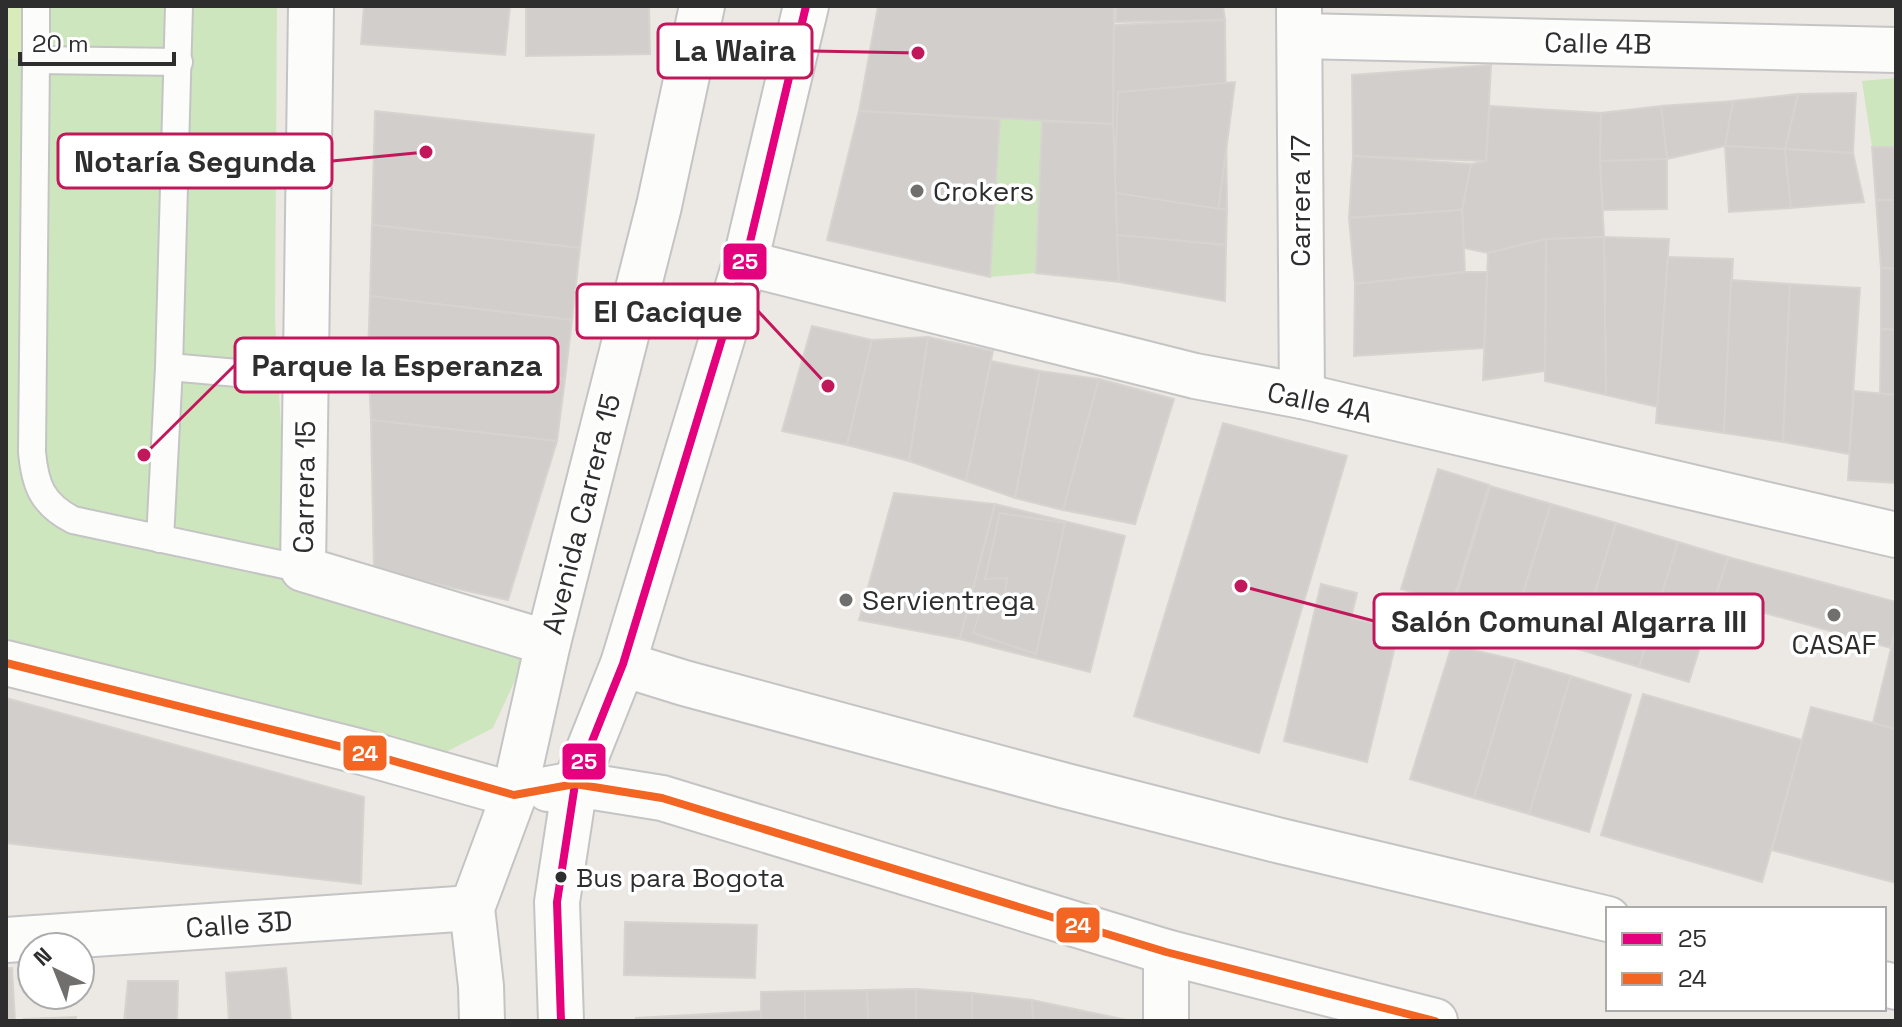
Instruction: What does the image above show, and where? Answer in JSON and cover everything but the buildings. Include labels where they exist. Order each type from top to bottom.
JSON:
[{"type":"street","name":"Carrera 15","points":[[311,6],[303,569],[548,643]]},
{"type":"street","name":"Avenida Carrera 15","points":[[482,1021],[472,908],[514,795],[548,643],[659,206],[702,6]]},
{"type":"street","points":[[561,1021],[557,902],[575,784],[623,664],[745,263],[806,6]]},
{"type":"street","name":"Calle 4B","points":[[1300,21],[1896,50]]},
{"type":"street","name":"Carrera 17","points":[[1300,21],[1302,396]]},
{"type":"street","name":"Calle 4A","points":[[745,263],[1195,376],[1302,396],[1896,535]]},
{"type":"street","points":[[6,663],[362,752],[514,795],[575,784],[662,798],[1166,952],[1410,1018]]},
{"type":"street","points":[[623,664],[1097,794],[1606,919]]},
{"type":"street","name":"Calle 3D","points":[[6,940],[472,908]]},
{"type":"street","points":[[1166,952],[1166,1021]]},
{"type":"lane","points":[[36,6],[32,452],[40,487],[49,504],[73,520],[303,569]]},
{"type":"lane","points":[[160,539],[169,367],[179,6]]},
{"type":"lane","points":[[36,60],[179,62]]},
{"type":"lane","points":[[169,367],[306,379]]},
{"type":"green space","points":[[6,6],[277,6],[275,320],[290,590],[529,650],[493,728],[446,752],[400,748],[6,639]]},
{"type":"green space","points":[[6,6],[36,6],[36,60],[6,59]]},
{"type":"green space","points":[[1896,78],[1896,147],[1872,147],[1862,81]]},
{"type":"green space","points":[[1000,119],[1042,121],[1036,273],[990,277]]},
{"type":"transit line","name":"25","points":[[561,1021],[557,902],[575,784],[623,664],[745,263],[806,6]]},
{"type":"transit line","name":"24","points":[[6,663],[362,752],[514,795],[575,784],[662,798],[1166,952],[1435,1021]]},
{"type":"place","name":"La Waira","points":[[918,53]]},
{"type":"place","name":"Notaría Segunda","points":[[426,152]]},
{"type":"place","name":"Crokers","points":[[917,191]]},
{"type":"place","name":"El Cacique","points":[[828,386]]},
{"type":"place","name":"Parque la Esperanza","points":[[144,455]]},
{"type":"place","name":"Salón Comunal Algarra III","points":[[1241,586]]},
{"type":"place","name":"Servientrega","points":[[846,600]]},
{"type":"place","name":"CASAF","points":[[1834,615]]},
{"type":"place","name":"Bus para Bogota","points":[[561,877]]}]
